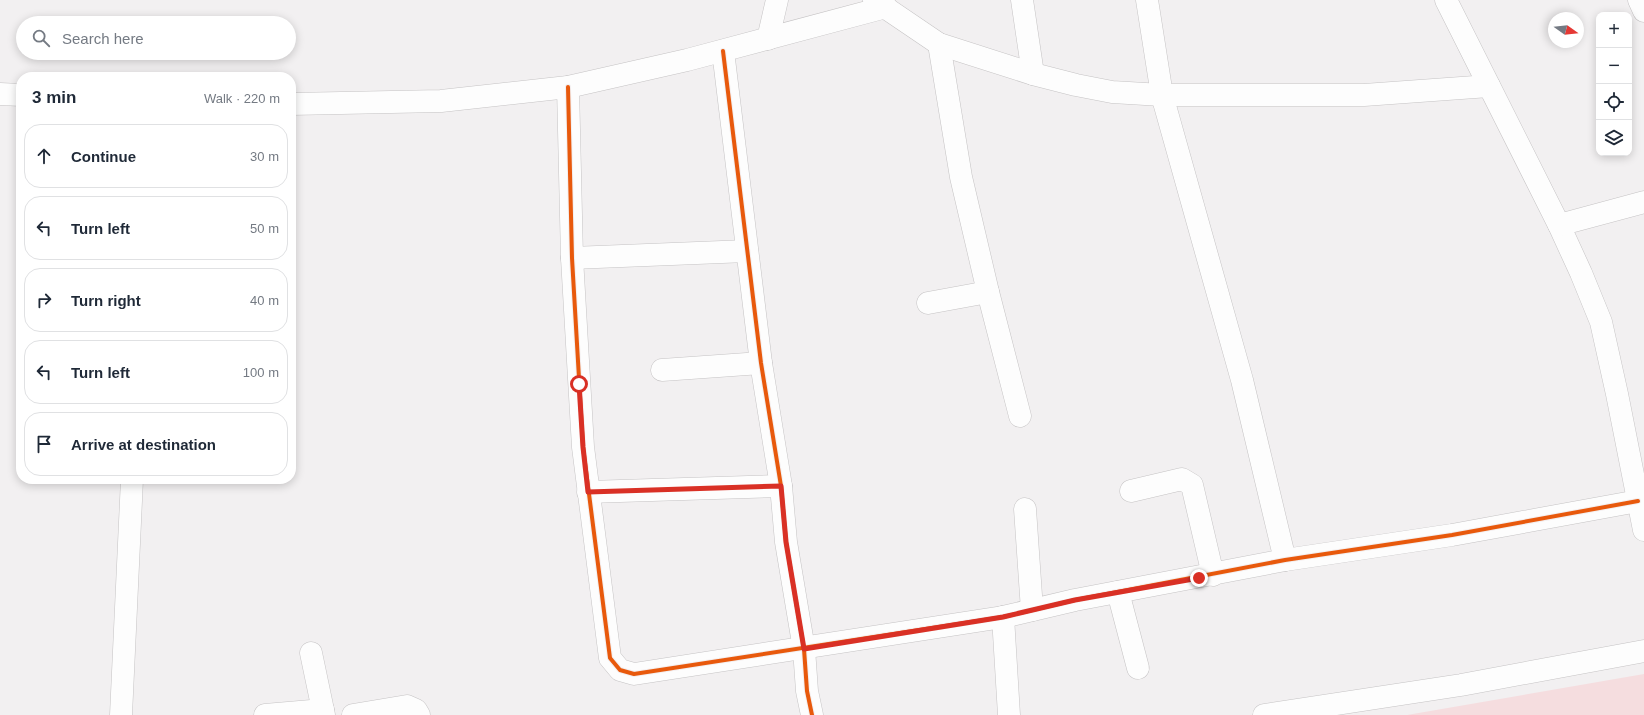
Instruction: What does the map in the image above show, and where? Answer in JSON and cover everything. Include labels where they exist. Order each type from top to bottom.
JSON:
[{"type":"street","points":[[768,39],[777,0]]},
{"type":"street","points":[[1022,0],[1033,74]]},
{"type":"street","points":[[1147,0],[1162,95],[1242,380],[1285,560]]},
{"type":"street","points":[[1446,0],[1559,225],[1601,322],[1638,466],[1638,501],[1644,530]]},
{"type":"street","points":[[1639,0],[1644,11]]},
{"type":"street","points":[[296,104],[441,101],[568,87],[723,51],[768,39],[880,4],[940,44],[1033,74],[1112,92],[1162,95],[1364,95],[1489,86]]},
{"type":"street","points":[[940,44],[961,177],[988,292],[1020,416]]},
{"type":"street","points":[[723,51],[762,363],[781,486],[786,542],[804,649],[807,691],[812,715]]},
{"type":"street","points":[[568,87],[572,258],[583,447],[610,658],[620,670],[634,674],[804,649],[1003,617],[1118,592],[1285,560],[1452,534],[1638,501]]},
{"type":"street","points":[[0,94],[16,95]]},
{"type":"street","points":[[1559,225],[1644,202]]},
{"type":"street","points":[[572,258],[747,251]]},
{"type":"street","points":[[928,303],[988,292]]},
{"type":"street","points":[[662,370],[762,363]]},
{"type":"street","points":[[1131,491],[1182,479],[1192,485],[1213,575]]},
{"type":"street","points":[[121,715],[132,484]]},
{"type":"street","points":[[588,492],[781,486]]},
{"type":"street","points":[[1025,509],[1032,610]]},
{"type":"street","points":[[1118,592],[1138,668]]},
{"type":"street","points":[[1003,617],[1009,715]]},
{"type":"street","points":[[1264,715],[1461,685],[1644,651]]},
{"type":"street","points":[[265,715],[324,712],[310,653]]},
{"type":"street","points":[[353,715],[406,706],[416,710],[419,715]]},
{"type":"shaded area","points":[[1644,674],[1644,715],[1407,715]]},
{"type":"cycle path","points":[[723,51],[761,363],[781,486],[786,542],[804,649],[807,691],[812,715]]},
{"type":"cycle path","points":[[568,87],[572,258],[583,447],[610,658],[620,670],[634,674],[1003,617],[1075,600],[1285,560],[1452,535],[1638,501]]},
{"type":"route","points":[[579,384],[583,447],[588,492],[781,486],[786,542],[804,649],[1003,617],[1075,600],[1199,578]]}]
